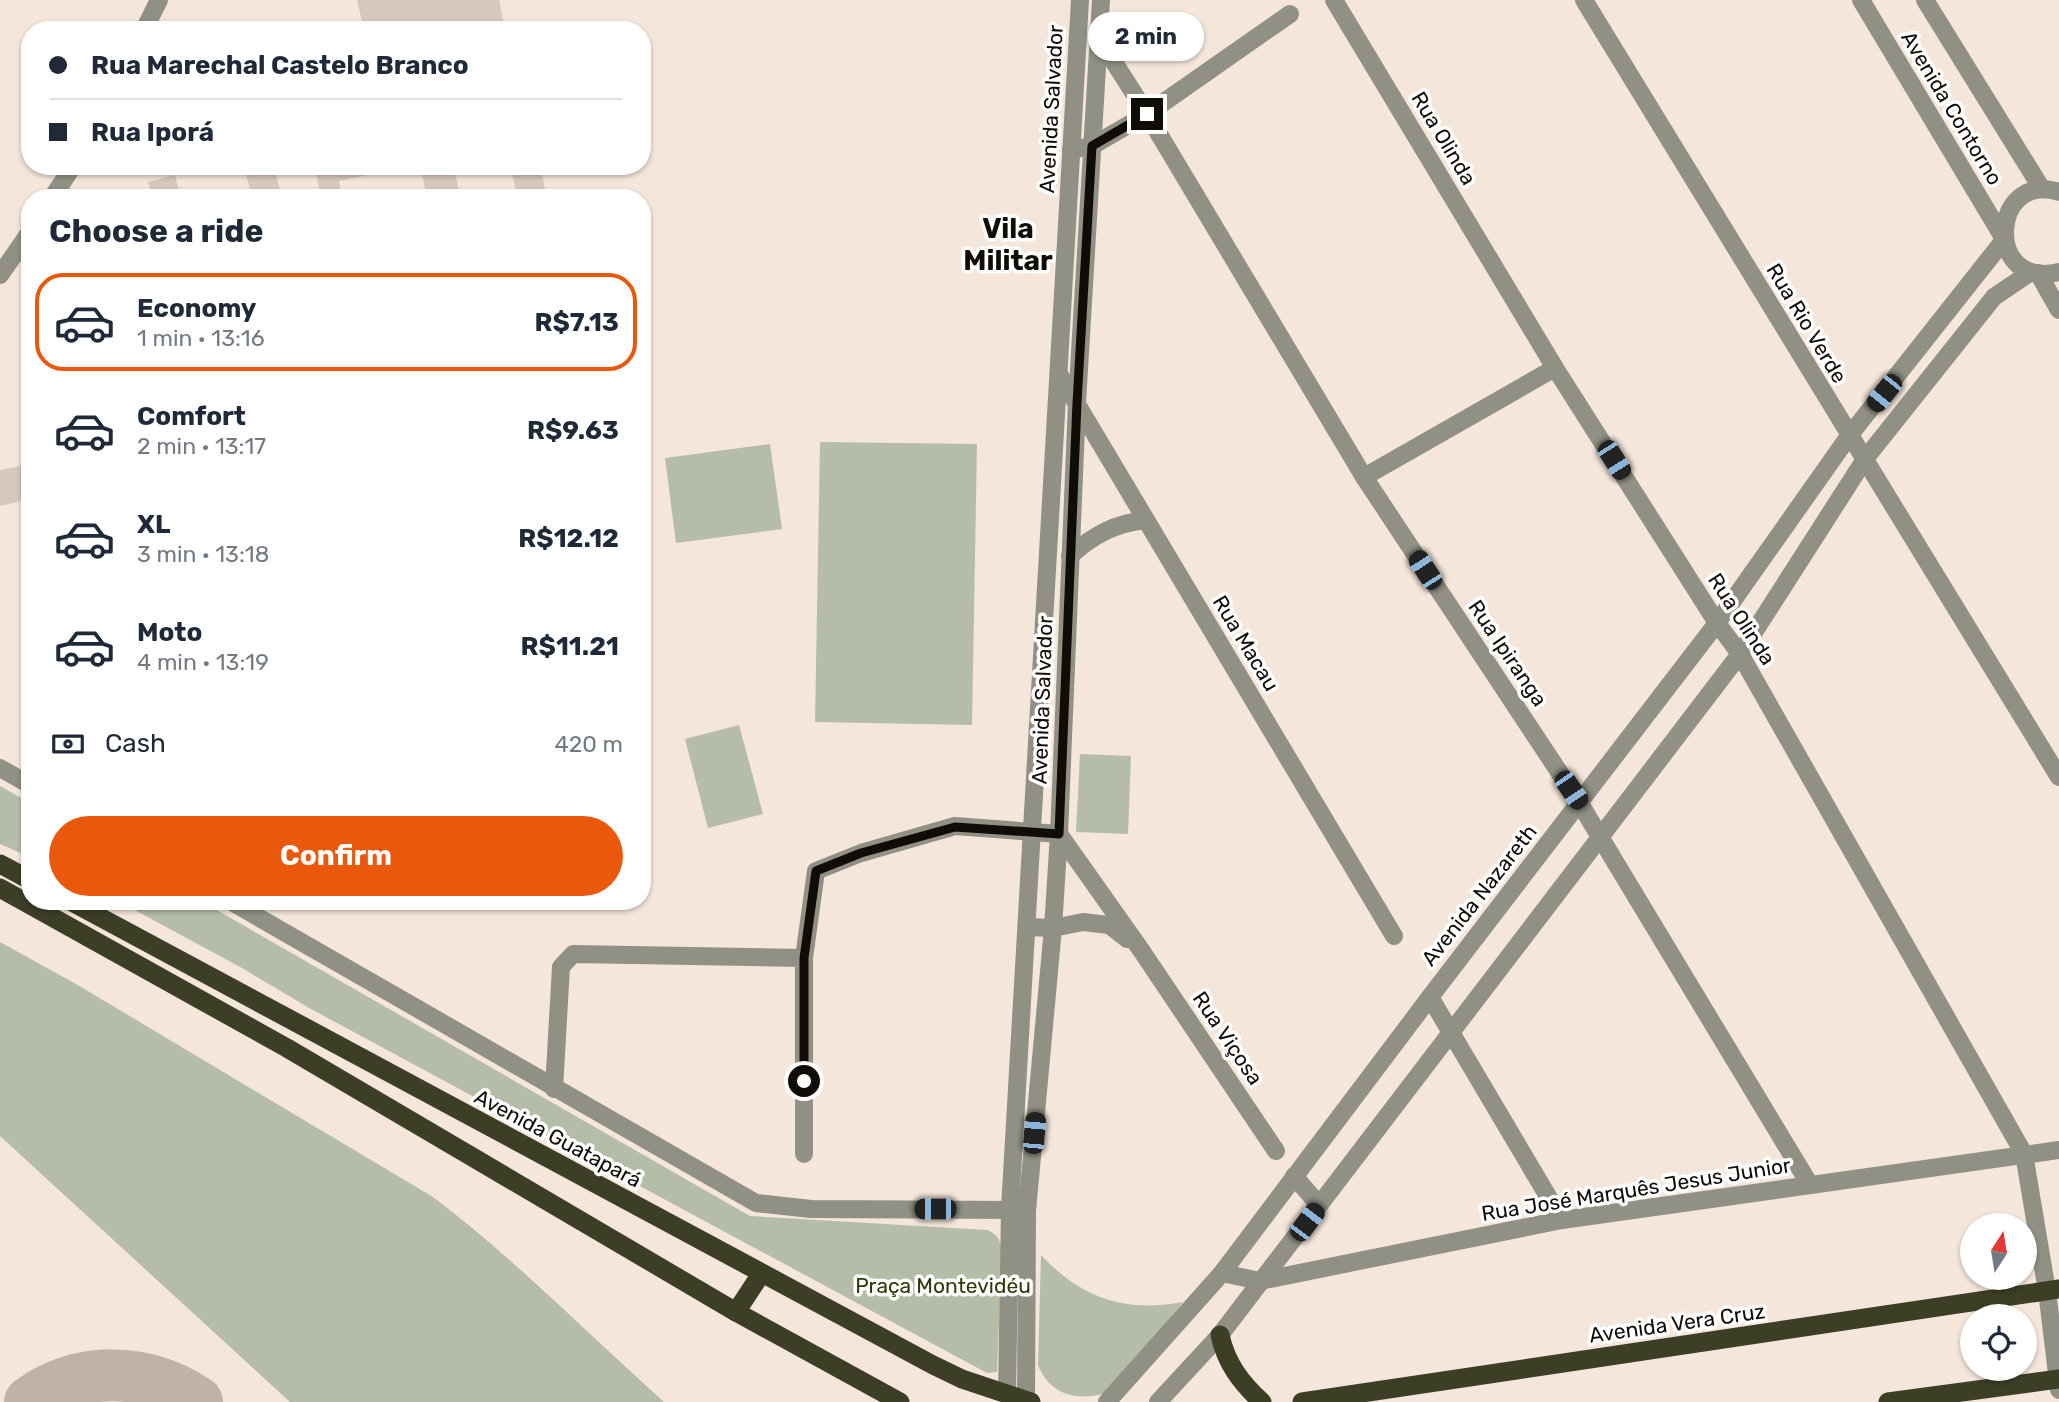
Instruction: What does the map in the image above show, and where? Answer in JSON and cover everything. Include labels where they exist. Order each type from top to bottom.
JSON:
[{"type":"highway","points":[[0,864],[21,875]]},
{"type":"highway","points":[[0,888],[21,900]]},
{"type":"highway","points":[[39,910],[287,1048],[736,1312],[900,1402]]},
{"type":"highway","name":"Avenida Guatapará","points":[[87,910],[761,1274],[962,1379],[1021,1399]]},
{"type":"highway","points":[[736,1312],[761,1274]]},
{"type":"highway","name":"Avenida Vera Cruz","points":[[1302,1402],[2053,1290]]},
{"type":"highway","points":[[1220,1335],[1224,1355],[1237,1376],[1262,1402]]},
{"type":"highway","points":[[1888,1402],[2059,1383]]},
{"type":"street","points":[[148,21],[159,0]]},
{"type":"street","name":"Avenida Salvador","points":[[1021,1399],[1018,1210],[1030,833],[1080,0]]},
{"type":"street","name":"Avenida Salvador","points":[[1018,1210],[1053,928],[1077,403],[1101,0]]},
{"type":"street","name":"Rua Olinda","points":[[1334,0],[1555,368],[1717,623],[1740,654],[2024,1154],[2053,1290],[2059,1383]]},
{"type":"street","name":"Rua Rio Verde","points":[[1584,0],[2059,777]]},
{"type":"street","name":"Avenida Contorno","points":[[1861,0],[2014,260],[2034,273]]},
{"type":"street","name":"Avenida Contorno","points":[[1925,0],[2050,191]]},
{"type":"street","points":[[1071,150],[1092,146],[1147,114],[1290,14]]},
{"type":"street","name":"Rua Ipiranga","points":[[1100,40],[1364,477],[1580,802],[1810,1185]]},
{"type":"street","points":[[2004,240],[2004,227],[2012,206],[2031,192],[2050,191]]},
{"type":"street","name":"Avenida Nazareth","points":[[1107,1402],[1222,1273],[1430,996],[1717,623],[1849,436],[2004,240]]},
{"type":"street","points":[[0,275],[21,245]]},
{"type":"street","points":[[1158,1402],[1220,1335],[1740,654],[1865,459],[1994,297],[2034,273],[2059,272]]},
{"type":"street","points":[[2034,273],[2059,310]]},
{"type":"street","points":[[1364,477],[1555,368]]},
{"type":"street","name":"Rua Macau","points":[[1059,374],[1394,936]]},
{"type":"street","points":[[1070,556],[1094,536],[1108,529],[1146,520]]},
{"type":"street","points":[[0,768],[21,780]]},
{"type":"street","points":[[804,1154],[804,958],[816,871],[861,853],[955,827],[1059,834]]},
{"type":"street","name":"Rua Viçosa","points":[[1059,834],[1141,950],[1276,1151]]},
{"type":"street","name":"Avenida Guatapará","points":[[246,910],[756,1203],[811,1209],[1018,1210]]},
{"type":"street","name":"Rua Viçosa","points":[[1028,926],[1053,928],[1083,922],[1109,925],[1141,950]]},
{"type":"street","points":[[554,1089],[561,967],[573,954],[804,958]]},
{"type":"street","points":[[1430,996],[1562,1220]]},
{"type":"street","name":"Rua José Marquês Jesus Junior","points":[[1222,1273],[1260,1281],[1562,1220],[2059,1150]]},
{"type":"street","points":[[1294,1176],[1320,1205]]},
{"type":"green space","points":[[820,442],[977,444],[972,725],[815,722]]},
{"type":"green space","points":[[770,444],[782,529],[676,543],[665,458]]},
{"type":"green space","points":[[739,725],[763,814],[708,828],[685,739]]},
{"type":"green space","points":[[1080,754],[1131,756],[1128,834],[1076,832]]},
{"type":"green space","points":[[0,786],[21,798],[21,853],[0,844]]},
{"type":"green space","name":"Praça Montevidéu","points":[[135,910],[217,910],[750,1216],[987,1230],[998,1237],[1002,1249],[997,1372],[987,1373],[311,1009]]},
{"type":"green space","points":[[0,942],[76,984],[433,1197],[522,1271],[664,1402],[290,1402],[0,1136]]},
{"type":"green space","points":[[1041,1255],[1072,1282],[1105,1299],[1142,1305],[1183,1302],[1115,1390],[1092,1396],[1070,1395],[1051,1385],[1044,1376],[1038,1365]]},
{"type":"building","points":[[357,0],[499,0],[503,21],[362,21]]},
{"type":"building","points":[[175,175],[179,189],[150,189],[148,182]]},
{"type":"building","points":[[246,175],[276,175],[280,189],[250,189]]},
{"type":"building","points":[[317,175],[368,175],[339,181],[340,189],[319,189]]},
{"type":"building","points":[[422,175],[455,175],[459,189],[425,189]]},
{"type":"building","points":[[512,175],[542,175],[545,189],[516,189]]},
{"type":"building","points":[[21,466],[21,501],[0,506],[0,470]]},
{"type":"taxiway","points":[[30,1402],[49,1390],[70,1382],[113,1375],[156,1382],[197,1402]]},
{"type":"district","name":"Vila Militar","points":[[1008,244]]},
{"type":"route","points":[[804,1081],[804,958],[816,871],[861,853],[955,827],[1059,834],[1077,403],[1092,146],[1147,114]]}]
